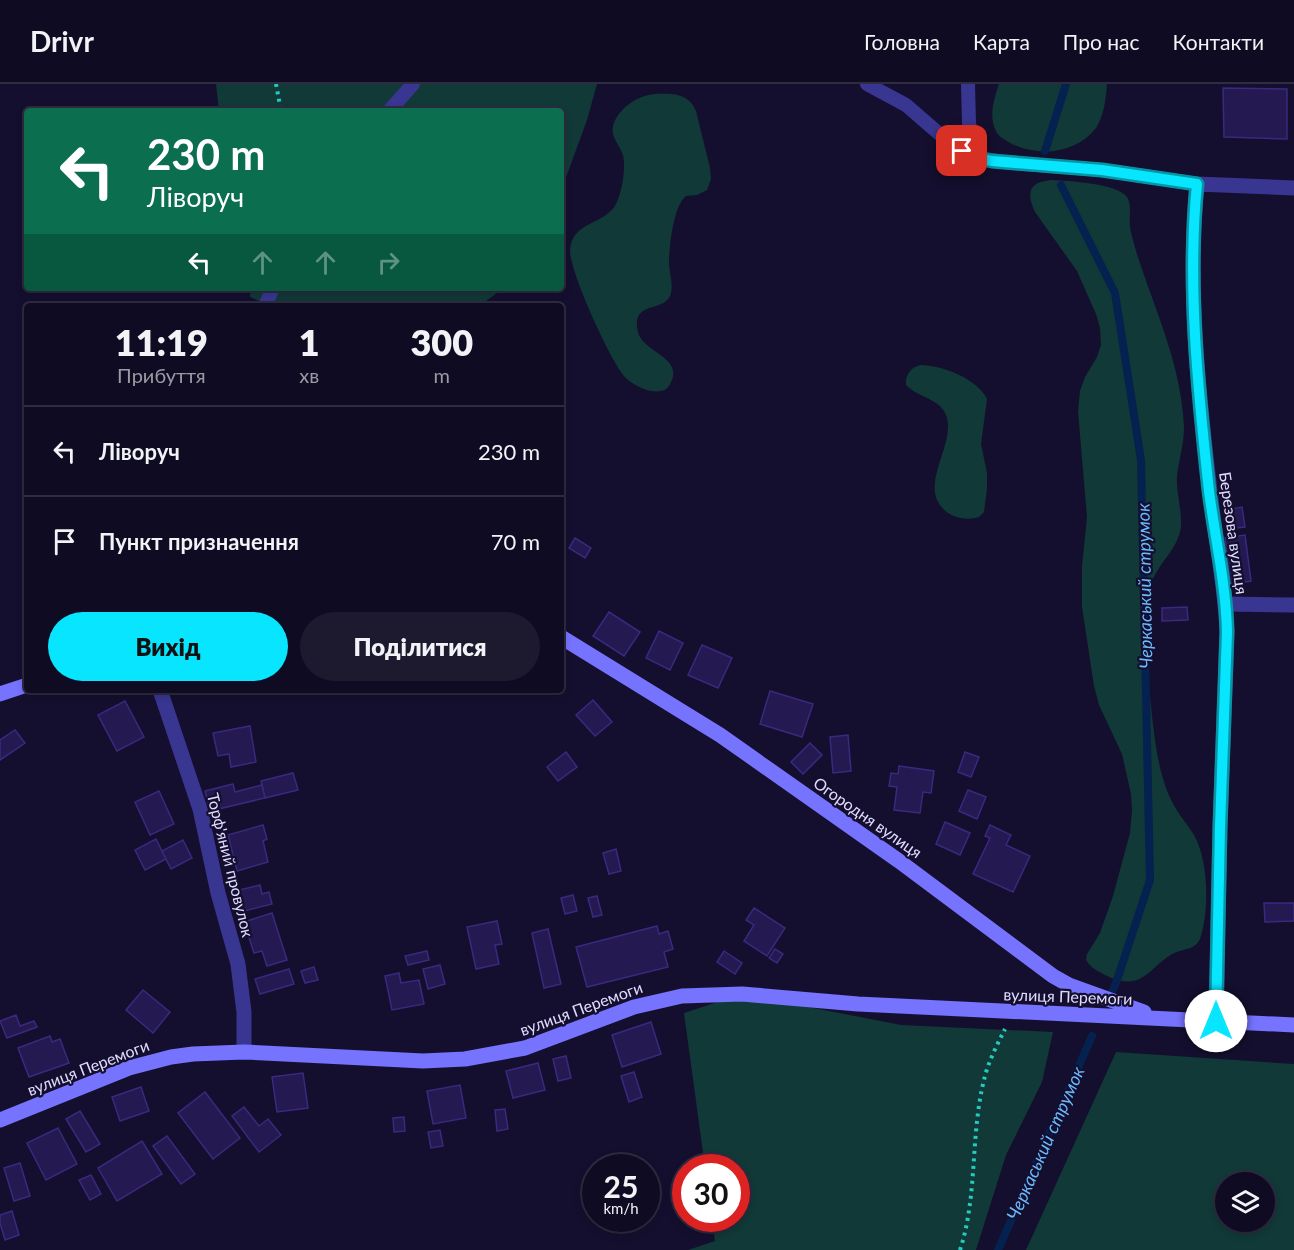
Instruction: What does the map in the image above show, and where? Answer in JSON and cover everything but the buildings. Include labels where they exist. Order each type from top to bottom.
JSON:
[{"type":"street","points":[[1197,184],[1294,188]]},
{"type":"street","name":"Березова вулиця","points":[[1197,184],[1194,231],[1196,345],[1209,490],[1226,604],[1227,632],[1216,1021]]},
{"type":"street","points":[[1226,604],[1294,605]]},
{"type":"street","name":"Огородня вулиця","points":[[564,639],[720,735],[899,861],[1053,976],[1069,985],[1158,1017]]},
{"type":"street","points":[[0,694],[24,685]]},
{"type":"street","name":"Торф'яний провулок","points":[[161,693],[200,809],[218,893],[238,964],[244,1002],[244,1053]]},
{"type":"street","name":"вулиця Перемоги","points":[[0,1120],[149,1061],[193,1054],[244,1053],[423,1061],[465,1059],[525,1048],[554,1039],[634,1006],[666,998],[701,994],[742,994],[858,1004],[1294,1025]]},
{"type":"lane","points":[[392,108],[413,84]]},
{"type":"lane","points":[[867,84],[906,105],[951,144],[977,158],[1102,170],[1197,184]]},
{"type":"lane","points":[[968,84],[969,123],[977,158]]},
{"type":"path","points":[[276,84],[280,108]]},
{"type":"path","points":[[960,1250],[970,1211],[978,1114],[984,1080],[989,1062],[1014,1012]]},
{"type":"green space","points":[[216,84],[597,84],[587,120],[564,183],[564,108],[219,108]]},
{"type":"green space","points":[[999,84],[1107,84],[1103,112],[1096,128],[1088,137],[1068,148],[1045,152],[1012,144],[996,132],[992,112]]},
{"type":"green space","points":[[652,94],[672,94],[687,99],[696,111],[711,179],[707,190],[697,195],[686,196],[678,209],[670,249],[669,265],[672,286],[668,299],[644,311],[639,315],[637,322],[641,339],[667,360],[673,372],[667,389],[654,391],[634,384],[619,369],[583,295],[570,250],[576,234],[611,211],[618,199],[624,167],[623,155],[613,134],[618,116],[627,105],[639,98]]},
{"type":"green space","points":[[1051,180],[1103,186],[1121,192],[1127,197],[1132,236],[1173,359],[1182,404],[1184,433],[1177,482],[1181,526],[1177,541],[1152,582],[1148,596],[1145,627],[1152,717],[1159,761],[1170,799],[1199,845],[1205,869],[1206,909],[1200,939],[1194,946],[1169,956],[1142,977],[1129,981],[1109,977],[1093,968],[1086,960],[1087,954],[1100,933],[1113,896],[1130,833],[1132,810],[1131,794],[1122,754],[1099,705],[1094,686],[1082,607],[1082,566],[1087,517],[1078,411],[1080,391],[1101,345],[1100,328],[1077,271],[1032,205],[1031,189],[1038,183]]},
{"type":"green space","points":[[251,291],[500,291],[483,303],[264,303],[250,297]]},
{"type":"green space","points":[[921,365],[958,374],[976,385],[987,399],[981,444],[987,473],[987,489],[984,512],[979,517],[967,519],[955,517],[938,502],[935,490],[936,477],[947,436],[948,423],[940,407],[906,385],[909,372]]},
{"type":"green space","points":[[742,994],[901,1025],[1053,1032],[1042,1082],[1006,1155],[976,1250],[688,1250],[715,1241],[714,1232],[750,1232],[750,1154],[703,1154],[684,1013]]},
{"type":"green space","points":[[1116,1052],[1294,1064],[1294,1250],[1026,1250]]},
{"type":"waterway","name":"Черкаський струмок","points":[[1045,151],[1066,84]]},
{"type":"waterway","name":"Черкаський струмок","points":[[1061,185],[1115,293],[1141,460],[1150,880],[1111,995]]},
{"type":"waterway","name":"Черкаський струмок","points":[[998,1250],[1092,1036]]},
{"type":"route","points":[[962,151],[977,158],[992,161],[1102,170],[1197,184],[1194,231],[1198,378],[1209,490],[1227,615],[1216,1021]]}]
